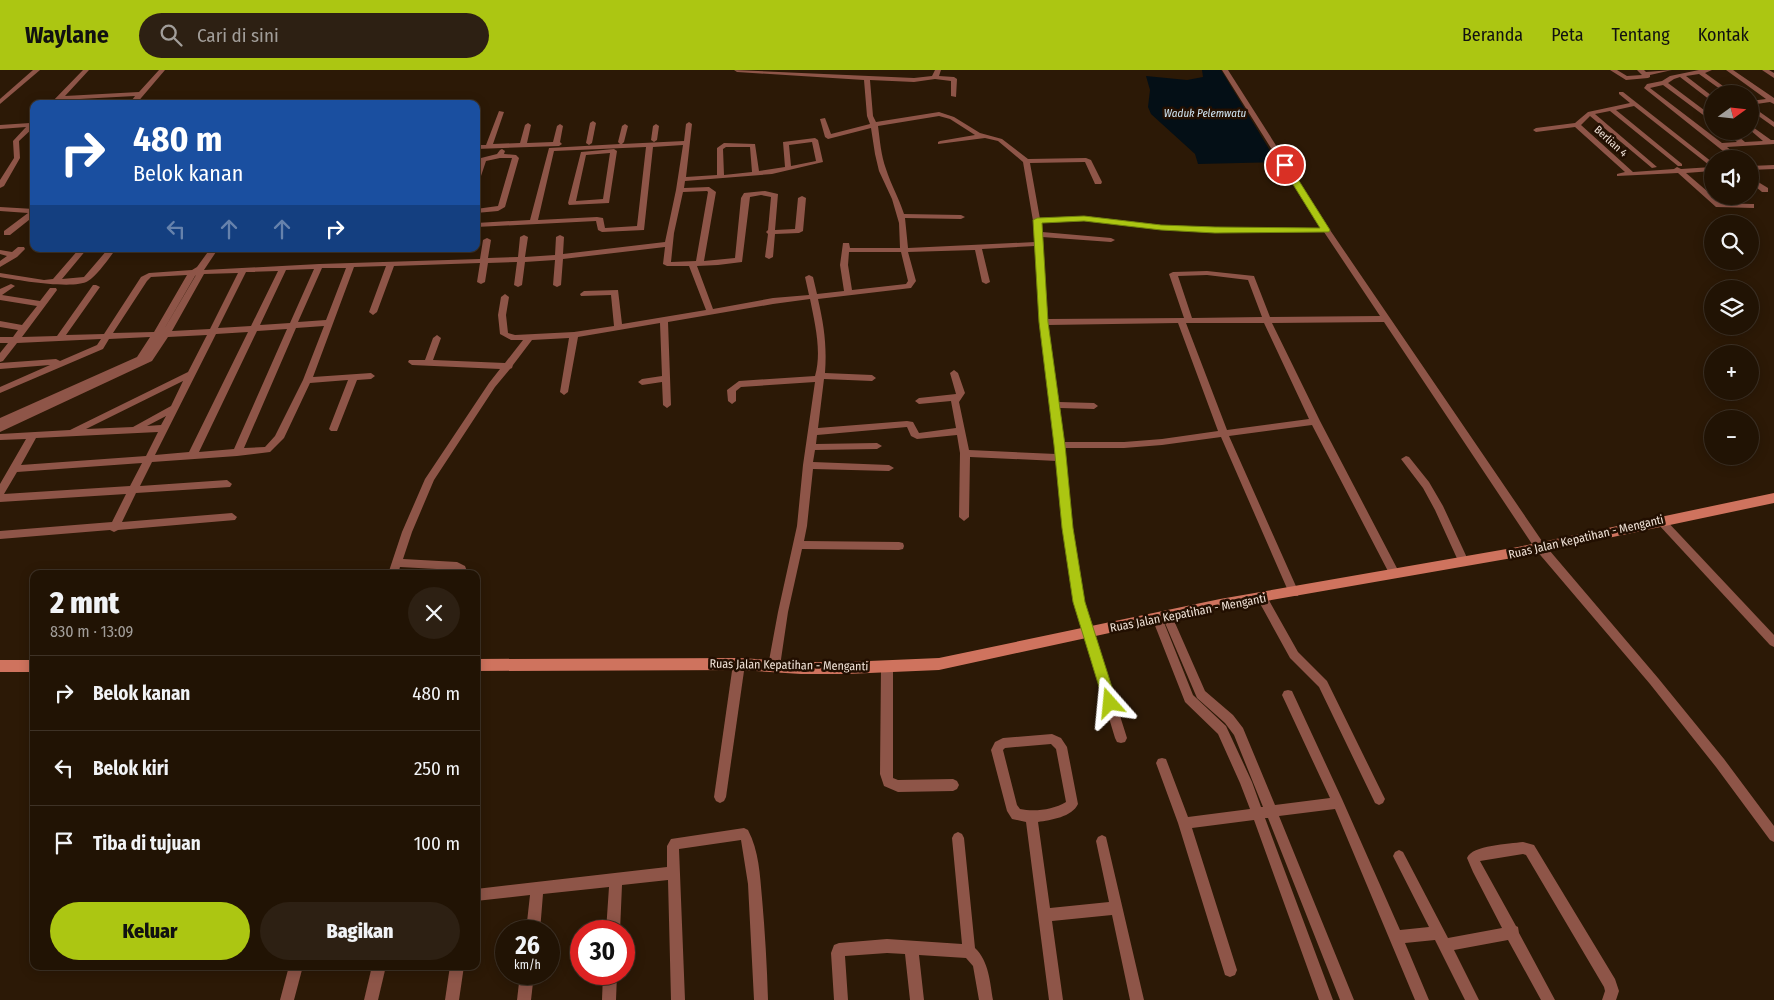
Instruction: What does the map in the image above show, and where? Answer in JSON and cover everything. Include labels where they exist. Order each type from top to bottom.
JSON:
[{"type":"main road","name":"Ruas Jalan Kepatihan - Menganti","points":[[480,664],[739,664],[846,668],[939,664],[1220,604],[1294,593],[1464,562],[1774,498]]},
{"type":"main road","points":[[0,666],[30,666]]},
{"type":"street","points":[[0,102],[37,70]]},
{"type":"street","points":[[59,98],[86,70]]},
{"type":"street","points":[[136,100],[162,70]]},
{"type":"street","points":[[738,70],[914,80],[935,77],[954,78],[954,96]]},
{"type":"street","points":[[935,77],[938,70]]},
{"type":"street","points":[[1225,70],[1326,230],[1540,547],[1720,762],[1774,836]]},
{"type":"street","points":[[1613,70],[1623,77],[1630,79],[1648,76],[1642,72]]},
{"type":"street","points":[[1642,72],[1669,70]]},
{"type":"street","points":[[1709,70],[1702,73],[1669,78],[1664,83],[1647,86],[1727,150]]},
{"type":"street","points":[[1729,70],[1773,100]]},
{"type":"street","points":[[1736,70],[1773,100]]},
{"type":"street","points":[[1765,70],[1774,76]]},
{"type":"street","points":[[1702,73],[1719,85]]},
{"type":"street","points":[[1682,76],[1704,93]]},
{"type":"street","points":[[506,297],[502,315],[504,334],[508,337],[530,338],[574,335],[710,311],[848,292],[902,287],[912,284],[904,250],[903,223],[896,199],[883,171],[874,125],[870,116],[867,78]]},
{"type":"street","points":[[1664,83],[1704,113]]},
{"type":"street","points":[[1621,93],[1704,162]]},
{"type":"street","points":[[59,98],[141,94]]},
{"type":"street","points":[[1759,102],[1773,100]]},
{"type":"street","points":[[1536,130],[1577,126],[1590,113],[1634,104]]},
{"type":"street","points":[[1610,108],[1704,191]]},
{"type":"street","points":[[489,147],[501,112]]},
{"type":"street","points":[[1590,113],[1654,167]]},
{"type":"street","points":[[823,118],[828,137],[874,125],[935,114],[944,115],[985,136],[1000,140],[1026,161],[1089,161],[1098,182]]},
{"type":"street","points":[[1759,114],[1774,125]]},
{"type":"street","points":[[589,143],[593,123]]},
{"type":"street","points":[[0,127],[30,124]]},
{"type":"street","points":[[688,124],[681,185],[669,244],[667,264],[696,264],[739,260],[747,195],[770,193],[775,196],[769,257]]},
{"type":"street","points":[[523,146],[528,125]]},
{"type":"street","points":[[533,223],[560,126]]},
{"type":"street","points":[[621,142],[625,126]]},
{"type":"street","points":[[480,225],[597,219],[600,220],[602,230],[641,228],[652,142],[656,126]]},
{"type":"street","name":"Berlian 4","points":[[1577,126],[1629,172]]},
{"type":"street","points":[[0,186],[17,158],[16,141],[30,127]]},
{"type":"street","points":[[1759,133],[1772,142]]},
{"type":"street","points":[[940,143],[985,136]]},
{"type":"street","points":[[681,185],[720,177],[756,174],[820,162],[815,140],[785,143],[788,167]]},
{"type":"street","points":[[1739,140],[1744,144]]},
{"type":"street","points":[[480,167],[483,158],[553,147],[589,143],[687,141]]},
{"type":"street","points":[[480,147],[553,147],[600,149],[615,152],[606,201],[572,203],[582,154],[600,149],[652,142]]},
{"type":"street","points":[[1721,145],[1772,142]]},
{"type":"street","points":[[720,177],[720,148],[724,145],[753,145],[756,174]]},
{"type":"street","points":[[480,152],[514,156],[516,158],[501,207],[498,209],[480,210]]},
{"type":"street","points":[[1759,161],[1774,160]]},
{"type":"street","points":[[1026,161],[1037,220],[1044,322],[1060,445],[1069,538],[1079,602],[1121,738]]},
{"type":"street","points":[[1759,167],[1774,166]]},
{"type":"street","points":[[1619,175],[1654,167],[1704,167]]},
{"type":"street","points":[[1629,172],[1678,167]]},
{"type":"street","points":[[681,185],[709,189],[712,192],[696,264],[710,311]]},
{"type":"street","points":[[1759,186],[1765,190]]},
{"type":"street","points":[[770,232],[799,231],[802,198]]},
{"type":"street","points":[[1720,205],[1750,205]]},
{"type":"street","points":[[0,209],[30,211]]},
{"type":"street","points":[[8,232],[30,214]]},
{"type":"street","points":[[901,216],[962,217]]},
{"type":"street","points":[[1037,220],[1084,218],[1161,228],[1215,230],[1326,230]]},
{"type":"street","points":[[518,285],[524,237]]},
{"type":"street","points":[[557,285],[560,237]]},
{"type":"street","points":[[848,292],[844,265],[846,247],[904,250],[978,247],[1037,239],[1111,240]]},
{"type":"street","points":[[481,282],[487,240]]},
{"type":"street","points":[[0,390],[99,348],[146,276],[199,269],[243,271],[319,266],[520,260],[669,244]]},
{"type":"street","points":[[978,247],[986,282]]},
{"type":"street","points":[[0,252],[17,252],[0,265]]},
{"type":"street","points":[[0,359],[81,252]]},
{"type":"street","points":[[0,275],[54,286],[87,280],[110,252]]},
{"type":"street","points":[[0,429],[144,362],[152,356],[161,334],[199,269],[212,252]]},
{"type":"street","points":[[373,312],[391,264]]},
{"type":"street","points":[[14,469],[262,452],[273,446],[279,438],[307,380],[350,265]]},
{"type":"street","points":[[237,454],[319,266]]},
{"type":"street","points":[[192,456],[283,269]]},
{"type":"street","points":[[114,528],[243,271]]},
{"type":"street","points":[[1294,593],[1224,434],[1185,321],[1172,276],[1174,273],[1249,276],[1252,280],[1267,321],[1315,421],[1395,574]]},
{"type":"street","points":[[774,666],[783,612],[798,545],[814,432],[822,352],[819,321],[809,277]]},
{"type":"street","points":[[0,293],[11,286]]},
{"type":"street","points":[[60,338],[96,287]]},
{"type":"street","points":[[584,294],[616,292],[618,327]]},
{"type":"street","points":[[0,297],[42,304]]},
{"type":"street","points":[[664,319],[667,405]]},
{"type":"street","points":[[1044,322],[1386,319]]},
{"type":"street","points":[[0,340],[161,334],[292,327],[327,323]]},
{"type":"street","points":[[0,324],[23,328]]},
{"type":"street","points":[[0,422],[140,359],[161,334]]},
{"type":"street","points":[[564,392],[574,335]]},
{"type":"street","points":[[428,362],[437,338]]},
{"type":"street","points":[[394,570],[407,532],[430,479],[492,385],[530,338]]},
{"type":"street","points":[[0,366],[65,362]]},
{"type":"street","points":[[412,362],[509,366]]},
{"type":"street","points":[[68,433],[191,374]]},
{"type":"street","points":[[954,374],[961,393],[955,402],[965,453],[964,517]]},
{"type":"street","points":[[307,380],[371,376]]},
{"type":"street","points":[[334,430],[354,377]]},
{"type":"street","points":[[642,382],[667,378]]},
{"type":"street","points":[[732,401],[731,390],[739,384],[819,378],[872,378]]},
{"type":"street","points":[[919,401],[958,397]]},
{"type":"street","points":[[1054,405],[1094,406]]},
{"type":"street","points":[[133,430],[176,407]]},
{"type":"street","points":[[1060,445],[1124,445],[1224,434],[1315,421]]},
{"type":"street","points":[[814,432],[903,424],[910,424],[916,436],[960,431]]},
{"type":"street","points":[[0,437],[165,428]]},
{"type":"street","points":[[0,493],[33,435]]},
{"type":"street","points":[[811,447],[877,446]]},
{"type":"street","points":[[965,453],[1061,458]]},
{"type":"street","points":[[1406,459],[1426,485],[1440,508],[1464,562]]},
{"type":"street","points":[[808,465],[889,468]]},
{"type":"street","points":[[0,498],[227,484]]},
{"type":"street","points":[[0,535],[114,528],[232,517]]},
{"type":"street","points":[[1662,521],[1774,642]]},
{"type":"street","points":[[798,545],[899,546]]},
{"type":"street","points":[[396,563],[457,566],[461,570]]},
{"type":"street","points":[[1262,598],[1294,655],[1323,684],[1379,798]]},
{"type":"street","points":[[1162,617],[1186,677],[1189,698],[1225,736],[1246,782],[1326,1000]]},
{"type":"street","points":[[720,797],[739,664]]},
{"type":"street","points":[[887,667],[886,774],[888,782],[898,786],[953,785]]},
{"type":"street","points":[[1186,677],[1201,694],[1229,719],[1239,732],[1347,1000]]},
{"type":"street","points":[[1288,695],[1338,802],[1422,1000]]},
{"type":"street","points":[[1201,709],[1214,706]]},
{"type":"street","points":[[1052,739],[1061,748],[1072,804],[1068,809],[1062,811],[1031,816],[1018,815],[1014,812],[997,750],[1003,743],[1052,739]]},
{"type":"street","points":[[1162,763],[1184,823],[1230,970]]},
{"type":"street","points":[[1184,823],[1338,802]]},
{"type":"street","points":[[1031,816],[1056,1000]]},
{"type":"street","points":[[678,1000],[673,846],[675,843],[744,834],[747,836],[757,920],[761,1000]]},
{"type":"street","points":[[958,838],[969,951],[977,960],[986,1000]]},
{"type":"street","points":[[1102,841],[1137,1000]]},
{"type":"street","points":[[1548,1000],[1473,858],[1477,855],[1523,848],[1530,849],[1536,856],[1610,984],[1612,991],[1609,1000]]},
{"type":"street","points":[[1399,856],[1472,1000]]},
{"type":"street","points":[[480,895],[537,890],[674,873]]},
{"type":"street","points":[[614,920],[616,880]]},
{"type":"street","points":[[534,920],[537,890]]},
{"type":"street","points":[[1044,915],[1117,908]]},
{"type":"street","points":[[1396,938],[1442,939],[1513,932]]},
{"type":"street","points":[[1305,942],[1324,942]]},
{"type":"street","points":[[841,1000],[838,954],[840,950],[887,946],[969,951]]},
{"type":"street","points":[[911,948],[917,1000]]},
{"type":"street","points":[[287,1000],[295,970]]},
{"type":"street","points":[[371,1000],[378,970]]},
{"type":"street","points":[[452,1000],[456,970]]},
{"type":"street","points":[[524,1000],[526,985]]},
{"type":"street","points":[[608,1000],[609,985]]},
{"type":"water","name":"Waduk Pelemwatu","points":[[1202,70],[1221,70],[1277,162],[1198,164],[1195,154],[1151,114],[1148,107],[1150,90],[1146,76],[1187,80],[1203,77]]},
{"type":"route","points":[[1110,703],[1079,602],[1068,528],[1060,445],[1044,322],[1037,220],[1084,218],[1161,228],[1215,230],[1326,230],[1285,165]]}]
